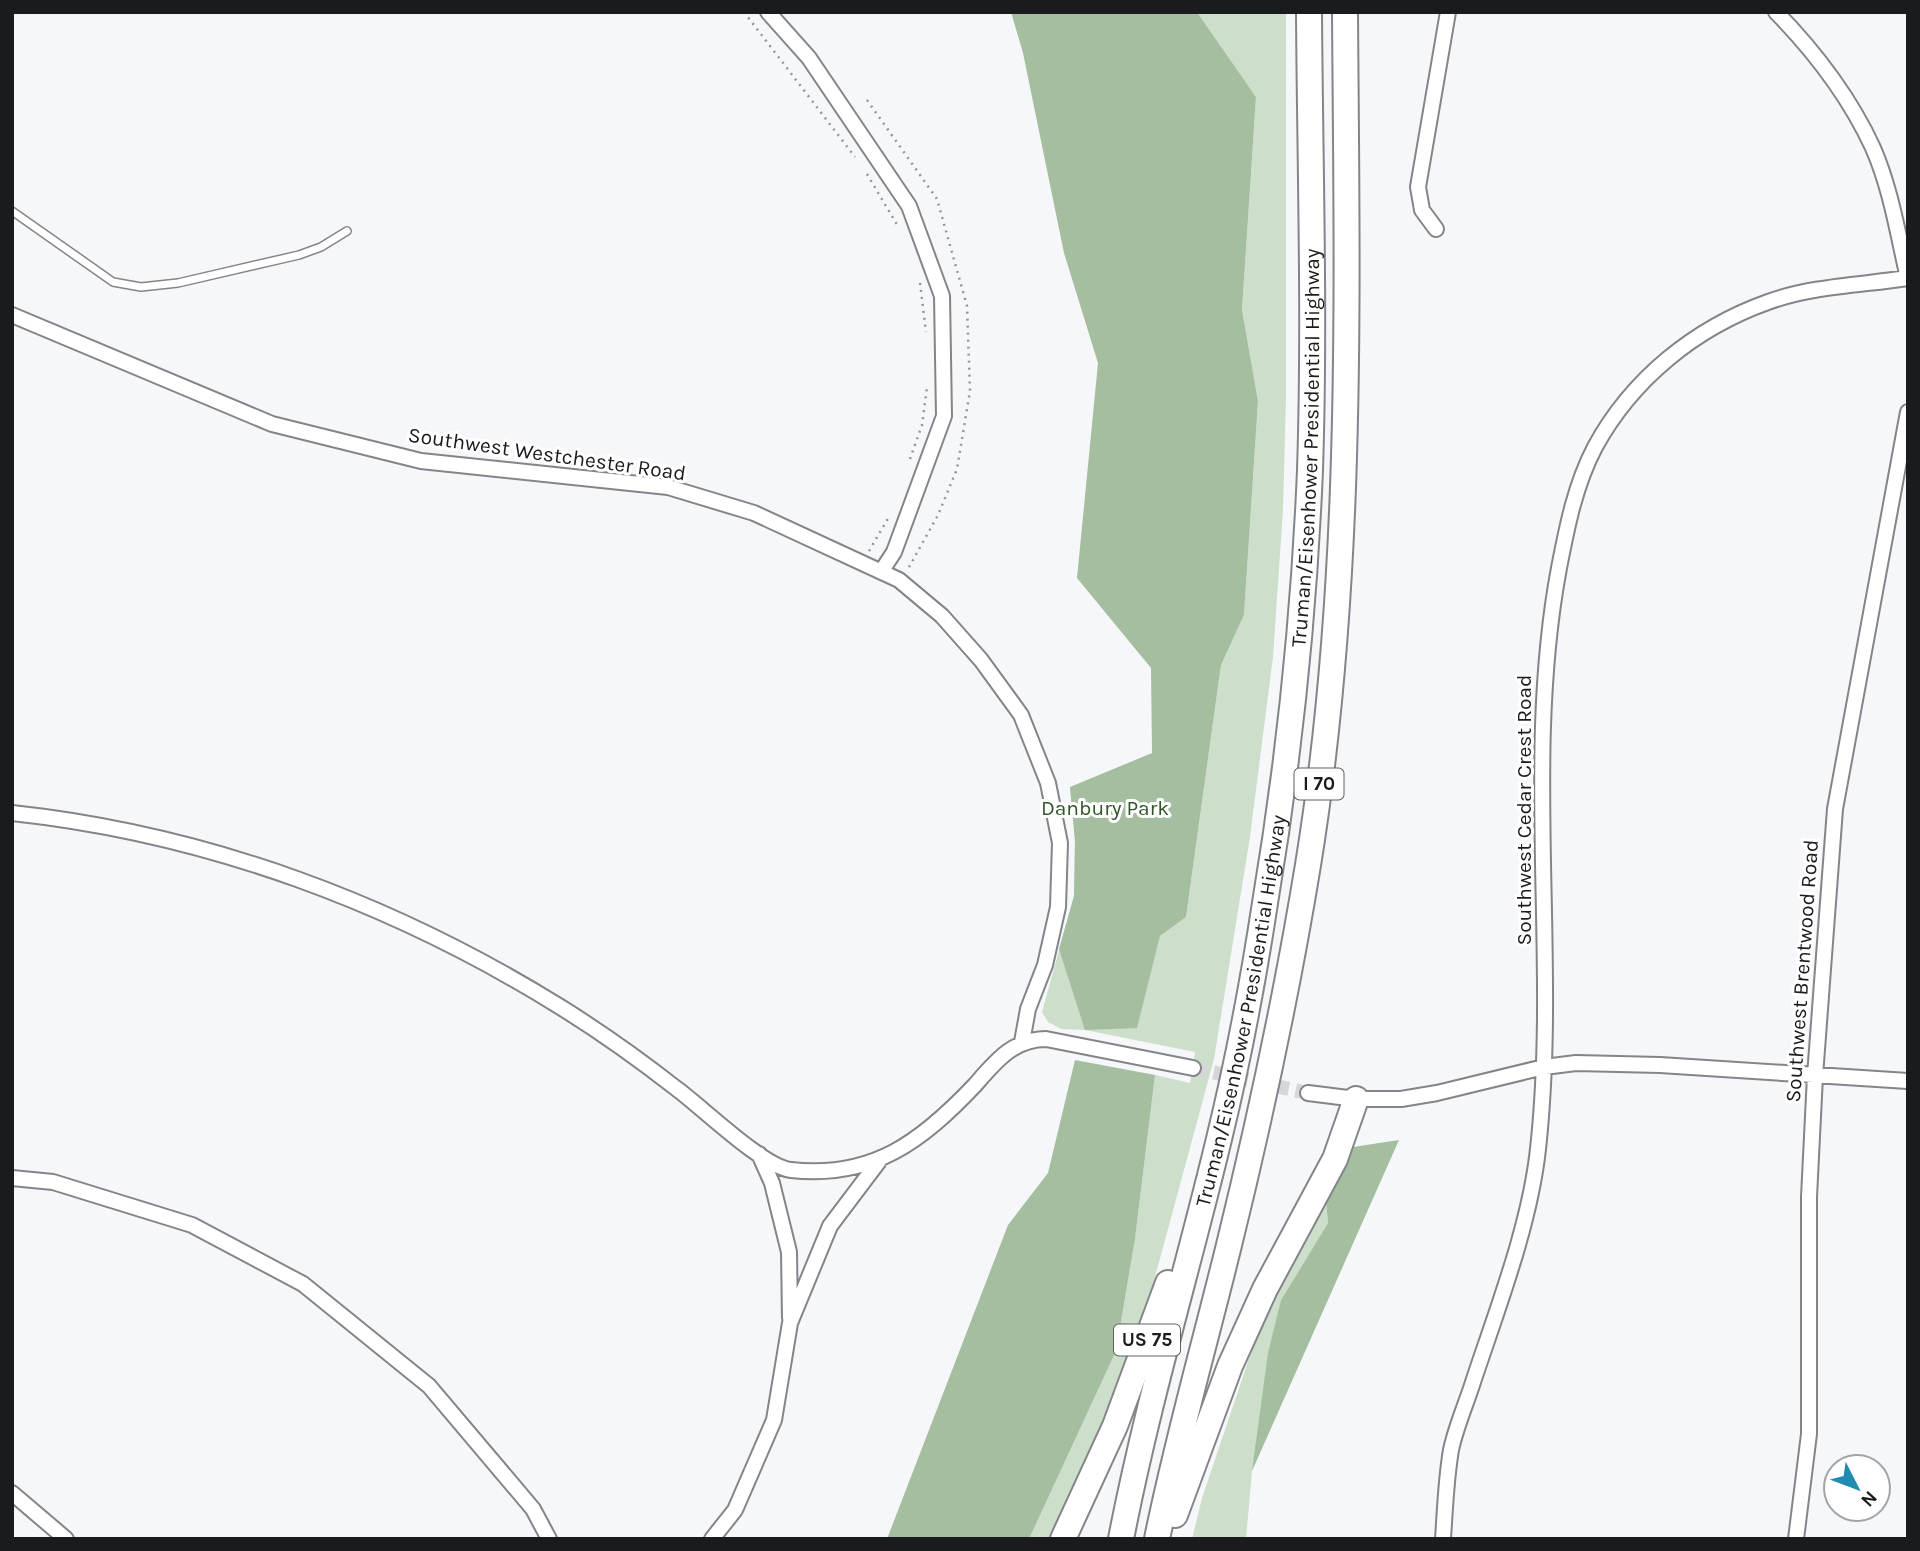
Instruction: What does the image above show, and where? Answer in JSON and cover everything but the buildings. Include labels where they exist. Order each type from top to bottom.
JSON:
[{"type":"highway","name":"Truman/Eisenhower Presidential Highway","points":[[1121,1539],[1241,1039],[1266,900],[1284,777],[1305,555],[1310,470],[1312,321],[1309,12]]},
{"type":"highway","name":"Truman/Eisenhower Presidential Highway","points":[[1157,1539],[1264,1101],[1287,985],[1319,787],[1337,614],[1345,465],[1345,12]]},
{"type":"highway","points":[[1346,116],[1357,12]]},
{"type":"highway","points":[[1166,1539],[1230,1366],[1265,1289],[1335,1159],[1356,1099]]},
{"type":"highway","name":"US 75","points":[[1063,1539],[1115,1426],[1219,1137]]},
{"type":"street","points":[[768,12],[809,58],[909,205],[942,296],[944,416],[894,552],[881,572]]},
{"type":"street","points":[[1436,229],[1422,210],[1419,187],[1448,12]]},
{"type":"street","points":[[1776,12],[1838,87],[1873,149],[1887,191],[1908,278]]},
{"type":"street","name":"Southwest Cedar Crest Road","points":[[1443,1539],[1451,1448],[1522,1226],[1538,1153],[1544,1067],[1543,705],[1548,635],[1569,517],[1594,450],[1612,418],[1659,365],[1704,332],[1768,302],[1793,295],[1908,278]]},
{"type":"street","name":"Southwest Westchester Road","points":[[12,315],[272,424],[421,461],[668,487],[754,513],[899,580],[942,616],[981,660],[1021,715],[1048,783],[1060,843],[1058,906],[1045,964],[1028,1009],[1022,1042]]},
{"type":"street","name":"Southwest Brentwood Road","points":[[1796,1539],[1809,1434],[1809,1197],[1815,1076],[1835,809],[1908,412]]},
{"type":"street","points":[[12,813],[112,827],[175,841],[297,879],[382,912],[488,964],[590,1026],[679,1090],[758,1154],[786,1169],[803,1171],[858,1168],[880,1160],[911,1142],[963,1096],[1001,1057],[1022,1042],[1046,1039],[1193,1068]]},
{"type":"street","points":[[1308,1093],[1356,1099],[1401,1099],[1544,1067],[1576,1063],[1660,1065],[1908,1081]]},
{"type":"street","points":[[712,1539],[735,1510],[774,1420],[790,1323],[789,1252],[772,1182],[758,1154]]},
{"type":"street","points":[[790,1323],[830,1226],[880,1160]]},
{"type":"street","points":[[12,1178],[53,1182],[192,1225],[303,1284],[429,1386],[533,1509],[549,1539]]},
{"type":"street","points":[[12,1493],[66,1539]]},
{"type":"lane","points":[[12,211],[113,282],[141,287],[177,282],[299,255],[321,247],[347,231]]},
{"type":"path","points":[[744,12],[862,165],[904,236]]},
{"type":"path","points":[[920,283],[926,338]]},
{"type":"path","points":[[909,463],[922,425],[928,377]]},
{"type":"path","points":[[862,563],[891,513]]},
{"type":"green space","name":"Danbury Park","points":[[1011,12],[1197,12],[1256,97],[1242,310],[1258,401],[1244,615],[1221,665],[1186,917],[1160,936],[1137,1028],[1085,1030],[1059,949],[1074,896],[1075,841],[1070,787],[1152,753],[1151,668],[1077,578],[1098,363],[1064,253],[1023,53]]},
{"type":"green space","points":[[1197,12],[1286,12],[1286,399],[1283,510],[1273,657],[1250,837],[1214,1059],[1148,1303],[1083,1471],[1051,1539],[1029,1539],[1116,1351],[1135,1239],[1155,1075],[1190,1083],[1195,1052],[1085,1030],[1061,1029],[1048,1022],[1042,1012],[1074,896],[1075,841],[1070,787],[1136,1028],[1160,936],[1186,917],[1221,665],[1244,615],[1258,401],[1242,310],[1256,97]]},
{"type":"green space","points":[[1075,1060],[1155,1075],[1135,1239],[1116,1351],[1029,1539],[887,1539],[1008,1225],[1048,1173]]},
{"type":"green space","points":[[1399,1140],[1252,1471],[1268,1353],[1281,1300],[1328,1223],[1326,1200],[1353,1147]]},
{"type":"green space","points":[[1326,1200],[1328,1223],[1281,1300],[1252,1471],[1246,1539],[1192,1539],[1202,1498],[1258,1332]]},
{"type":"tunnel","points":[[1193,1068],[1308,1093]]}]
